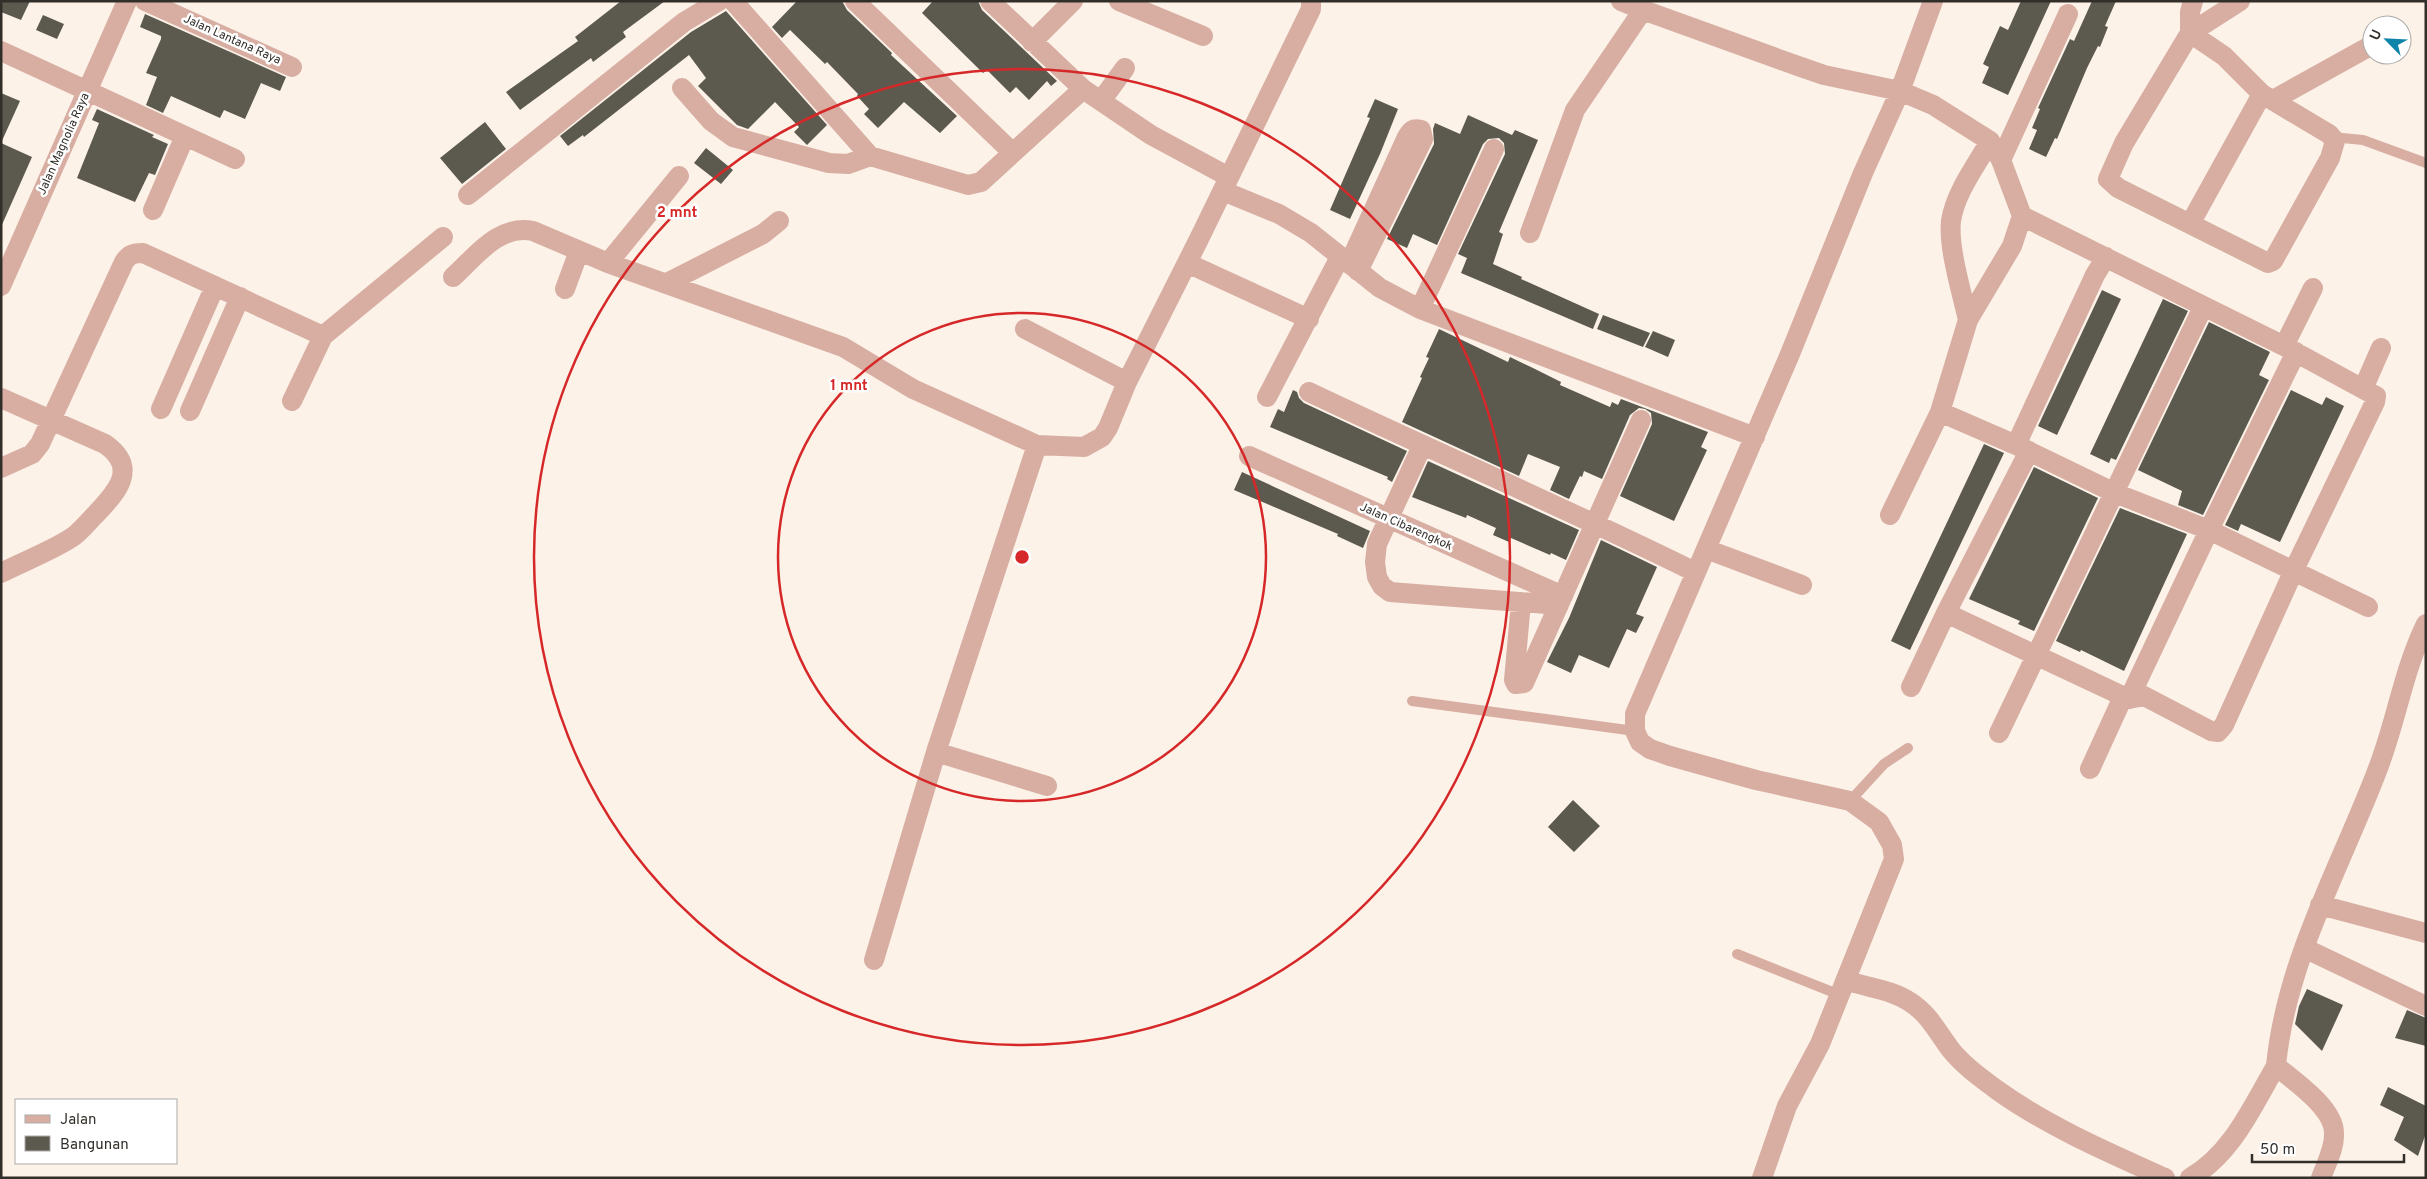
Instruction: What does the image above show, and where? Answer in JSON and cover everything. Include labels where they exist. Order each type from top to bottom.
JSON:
[{"type":"street","name":"Jalan Magnolia Raya","points":[[1,286],[127,1]]},
{"type":"street","name":"Jalan Lantana Raya","points":[[146,1],[292,66]]},
{"type":"street","points":[[468,195],[684,22],[719,1]]},
{"type":"street","points":[[733,1],[870,156],[968,185],[981,182],[1083,89]]},
{"type":"street","points":[[855,1],[1012,152]]},
{"type":"street","points":[[990,1],[1083,89],[1226,184],[1310,233],[1380,288],[1420,309],[1755,437]]},
{"type":"street","points":[[1032,42],[1073,1]]},
{"type":"street","points":[[1119,1],[1203,36]]},
{"type":"street","points":[[454,277],[496,238],[511,230],[521,229],[533,232],[608,263],[667,283],[824,343],[843,348],[912,388],[1037,445],[1084,447],[1094,444],[1108,428],[1127,382],[1226,184],[1311,8],[1312,1]]},
{"type":"street","points":[[1620,1],[1824,75],[1900,91],[1933,104],[1990,141],[2001,160],[2022,216],[2012,246],[1968,320],[1940,412],[1890,515]]},
{"type":"street","points":[[1762,1178],[1788,1106],[1820,1044],[1894,859],[1892,845],[1879,822],[1850,801],[1756,780],[1650,749],[1640,742],[1635,731],[1634,714],[1755,437],[1862,173],[1900,91],[1932,1]]},
{"type":"street","points":[[2190,33],[2190,12],[2194,1]]},
{"type":"street","points":[[2190,33],[2224,56],[2268,97],[2332,137],[2335,141],[2330,158],[2272,262],[2267,263],[2118,188],[2108,180],[2124,143],[2190,33],[2240,1]]},
{"type":"street","points":[[1530,233],[1575,110],[1643,10]]},
{"type":"street","points":[[2001,160],[2068,14]]},
{"type":"street","points":[[2190,224],[2268,97],[2362,50]]},
{"type":"street","points":[[1,51],[235,159]]},
{"type":"street","points":[[1100,100],[1125,68]]},
{"type":"street","points":[[682,88],[711,121],[733,137],[829,163],[848,164],[870,156]]},
{"type":"street","points":[[1267,397],[1309,319],[1349,264],[1422,140],[1421,130],[1415,128],[1410,130],[1349,264]]},
{"type":"street","points":[[153,210],[185,136]]},
{"type":"street","points":[[1968,320],[1950,236],[1951,220],[1958,197],[1990,141]]},
{"type":"street","points":[[1420,309],[1494,149]]},
{"type":"street","points":[[608,263],[680,176]]},
{"type":"street","points":[[1946,613],[2126,698],[2144,696],[2211,731],[2218,732],[2224,725],[2294,570],[2375,402],[2376,396],[2290,349],[2022,216]]},
{"type":"street","points":[[667,283],[763,234],[779,221]]},
{"type":"street","points":[[292,401],[323,336],[443,237]]},
{"type":"street","points":[[565,289],[579,251]]},
{"type":"street","points":[[1,468],[36,451],[52,421],[128,256],[134,253],[143,253],[323,336]]},
{"type":"street","points":[[1911,687],[2023,448],[2095,275],[2106,257]]},
{"type":"street","points":[[1187,262],[1309,319]]},
{"type":"street","points":[[161,409],[215,286]]},
{"type":"street","points":[[2090,769],[2208,530],[2290,349],[2313,288]]},
{"type":"street","points":[[190,410],[240,297]]},
{"type":"street","points":[[2000,733],[2202,307]]},
{"type":"street","points":[[1025,329],[1127,382]]},
{"type":"street","points":[[2363,389],[2381,348]]},
{"type":"street","points":[[1308,392],[1422,446],[1596,523],[1695,572]]},
{"type":"street","points":[[1,398],[109,448],[122,464],[123,474],[120,485],[112,498],[74,536],[1,573]]},
{"type":"street","points":[[1940,412],[2023,448],[2115,493],[2208,530],[2368,607]]},
{"type":"street","points":[[1521,602],[1514,680],[1516,684],[1524,683],[1641,420]]},
{"type":"street","points":[[874,960],[936,752],[1037,445]]},
{"type":"street","points":[[1422,446],[1377,544],[1376,577],[1382,586],[1390,592],[1521,602],[1561,601]]},
{"type":"street","name":"Jalan Cibarengkok","points":[[1249,456],[1389,519],[1561,601]]},
{"type":"street","points":[[1706,548],[1802,585]]},
{"type":"street","points":[[2190,1178],[2216,1160],[2239,1130],[2276,1066],[2280,1030],[2304,948],[2320,904],[2377,770],[2393,722],[2401,688],[2426,624]]},
{"type":"street","points":[[936,752],[1047,786]]},
{"type":"street","points":[[2320,904],[2426,933]]},
{"type":"street","points":[[2304,948],[2426,1006]]},
{"type":"street","points":[[1843,987],[1897,994],[1909,1001],[1928,1017],[1952,1052],[1999,1091],[2070,1135],[2165,1178]]},
{"type":"street","points":[[2276,1066],[2308,1092],[2330,1117],[2334,1132],[2332,1151],[2321,1178]]},
{"type":"lane","points":[[2332,137],[2363,140],[2426,163]]},
{"type":"lane","points":[[1412,700],[1635,731]]},
{"type":"lane","points":[[1850,801],[1884,764],[1908,748]]},
{"type":"lane","points":[[1737,954],[1843,987]]},
{"type":"building","points":[[1,1],[30,1],[21,20],[1,12]]},
{"type":"building","points":[[621,1],[665,1],[623,32],[626,37],[593,62],[591,58],[520,110],[506,92],[578,41],[575,37]]},
{"type":"building","points":[[797,1],[842,1],[847,10],[892,53],[891,55],[957,116],[940,133],[904,102],[878,128],[864,114],[869,109],[857,96],[858,94],[827,62],[825,64],[790,30],[782,38],[772,27]]},
{"type":"building","points":[[933,1],[978,1],[982,10],[1057,81],[1051,86],[1047,81],[1029,100],[1016,87],[1010,93],[987,70],[983,73],[922,13]]},
{"type":"building","points":[[2021,1],[2051,1],[2008,95],[1982,83],[1989,67],[1983,64],[2000,26],[2008,30]]},
{"type":"building","points":[[2092,1],[2116,1],[2105,26],[2108,27],[2100,47],[2098,46],[2087,68],[2057,139],[2055,138],[2046,157],[2029,149],[2037,130],[2032,128],[2040,109],[2038,108],[2070,39],[2074,41]]},
{"type":"building","points":[[726,11],[827,125],[807,145],[794,132],[799,127],[775,102],[748,129],[737,125],[698,86],[706,78],[689,55],[584,137],[583,135],[568,146],[560,136],[691,32]]},
{"type":"building","points":[[145,14],[286,77],[280,91],[261,83],[245,119],[224,110],[220,118],[171,96],[163,113],[146,105],[157,77],[146,73],[161,36],[140,27]]},
{"type":"building","points":[[43,15],[64,24],[57,39],[36,30]]},
{"type":"building","points":[[1,93],[20,101],[1,143]]},
{"type":"building","points":[[1375,99],[1398,109],[1350,219],[1330,210],[1370,118],[1367,117]]},
{"type":"building","points":[[97,109],[154,135],[152,137],[168,144],[155,175],[149,173],[135,202],[77,178],[99,123],[92,120]]},
{"type":"building","points":[[1468,115],[1512,135],[1515,130],[1538,140],[1499,232],[1503,234],[1493,264],[1522,277],[1521,279],[1599,314],[1593,329],[1461,273],[1467,258],[1458,254],[1505,154],[1504,143],[1499,138],[1488,139],[1483,144],[1437,245],[1413,234],[1407,248],[1387,239],[1434,144],[1433,129],[1435,123],[1460,134]]},
{"type":"building","points":[[485,122],[506,149],[462,184],[440,158]]},
{"type":"building","points":[[1,143],[32,157],[1,227]]},
{"type":"building","points":[[706,148],[733,170],[721,184],[694,163]]},
{"type":"building","points":[[2102,290],[2121,299],[2057,435],[2038,426]]},
{"type":"building","points":[[2163,299],[2188,311],[2116,460],[2111,458],[2109,463],[2090,454]]},
{"type":"building","points":[[1603,315],[1650,333],[1643,347],[1597,329]]},
{"type":"building","points":[[2209,322],[2270,352],[2259,375],[2269,380],[2203,515],[2178,505],[2182,491],[2138,470]]},
{"type":"building","points":[[1439,329],[1508,362],[1510,357],[1561,382],[1560,385],[1610,407],[1612,402],[1618,405],[1621,399],[1708,432],[1701,447],[1707,450],[1674,521],[1620,496],[1652,424],[1651,413],[1645,409],[1639,408],[1630,415],[1602,479],[1584,471],[1569,499],[1550,490],[1560,467],[1528,454],[1519,476],[1402,422],[1422,378],[1420,377],[1429,358],[1426,357]]},
{"type":"building","points":[[1653,331],[1675,340],[1668,357],[1645,347]]},
{"type":"building","points":[[1293,390],[1297,392],[1299,398],[1304,403],[1407,451],[1392,482],[1387,479],[1388,477],[1270,427],[1278,409],[1284,412]]},
{"type":"building","points":[[2291,390],[2322,405],[2326,397],[2344,406],[2280,542],[2241,524],[2238,531],[2225,525]]},
{"type":"building","points":[[1984,444],[2004,453],[1910,650],[1891,641]]},
{"type":"building","points":[[1428,461],[1579,530],[1566,560],[1511,538],[1509,542],[1493,535],[1496,528],[1467,515],[1466,518],[1412,497]]},
{"type":"building","points":[[2034,467],[2098,498],[2034,631],[2018,624],[2020,621],[1969,599]]},
{"type":"building","points":[[1242,472],[1370,531],[1363,548],[1337,536],[1338,534],[1234,490]]},
{"type":"building","points":[[2120,508],[2187,534],[2124,671],[2081,650],[2080,652],[2056,641]]},
{"type":"building","points":[[1601,540],[1657,567],[1636,614],[1644,617],[1636,633],[1627,629],[1609,668],[1579,655],[1571,673],[1547,662],[1569,618]]},
{"type":"building","points":[[1573,800],[1600,826],[1574,852],[1548,827]]},
{"type":"building","points":[[2307,989],[2343,1005],[2322,1051],[2295,1024],[2299,1006]]},
{"type":"building","points":[[2407,1010],[2426,1018],[2426,1046],[2395,1038]]},
{"type":"building","points":[[2388,1087],[2426,1106],[2426,1133],[2418,1156],[2394,1140],[2404,1117],[2380,1105]]}]
